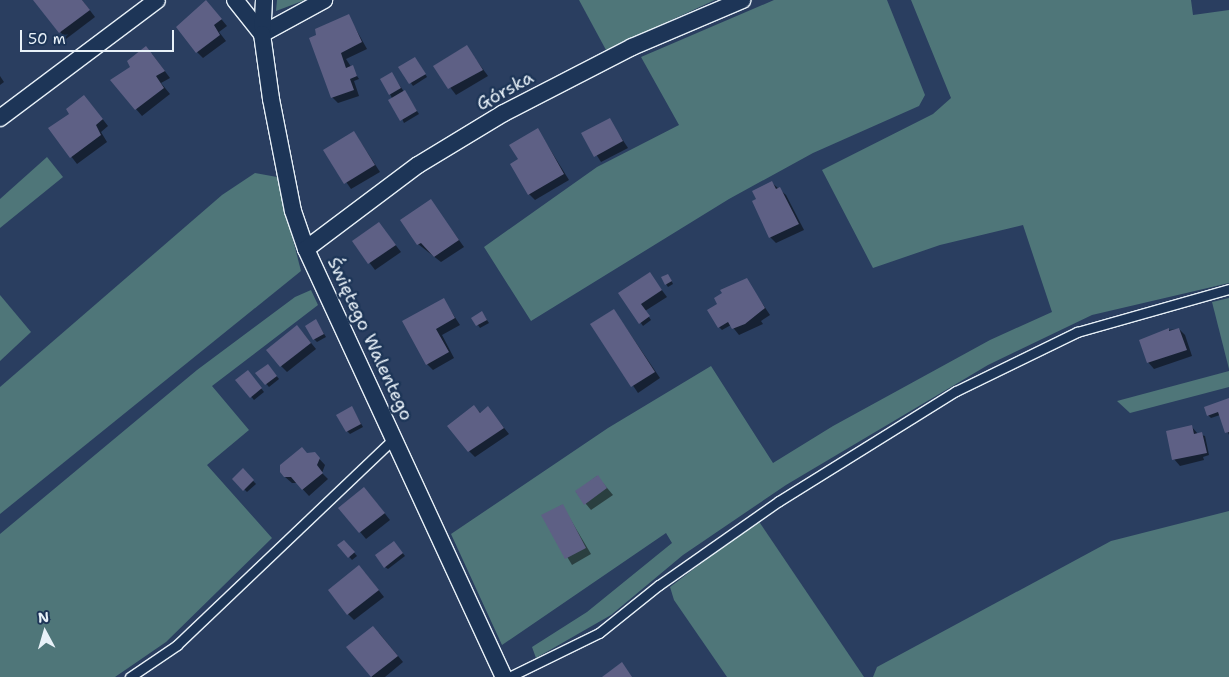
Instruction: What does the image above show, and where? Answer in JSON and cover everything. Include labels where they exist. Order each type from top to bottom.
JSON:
[{"type":"street","points":[[0,118],[157,0]]},
{"type":"street","points":[[235,0],[262,34],[324,0]]},
{"type":"street","name":"Świętego Walentego","points":[[264,0],[262,34],[294,211],[306,249],[504,677]]},
{"type":"street","name":"Górska","points":[[306,249],[418,165],[504,113],[632,48],[742,0]]},
{"type":"lane","points":[[509,677],[599,633],[659,585],[779,501],[956,391],[1077,332],[1229,289]]},
{"type":"lane","points":[[130,677],[177,645],[394,438]]},
{"type":"green space","points":[[277,0],[305,0],[276,11]]},
{"type":"green space","points":[[579,0],[715,0],[606,50]]},
{"type":"green space","points":[[774,0],[887,0],[925,95],[919,106],[813,153],[729,199],[531,321],[484,247],[597,167],[679,125],[641,57]]},
{"type":"green space","points":[[911,0],[1191,0],[1193,15],[1229,10],[1229,283],[1092,315],[988,365],[786,485],[683,555],[611,615],[536,658],[532,647],[587,612],[672,543],[666,533],[502,645],[451,534],[608,428],[711,366],[773,463],[833,426],[990,340],[1052,312],[1023,225],[940,245],[873,268],[822,170],[933,114],[951,98]]},
{"type":"green space","points":[[47,157],[63,177],[0,228],[0,199]]},
{"type":"green space","points":[[255,173],[277,177],[301,271],[0,514],[0,387],[222,195]]},
{"type":"green space","points":[[311,290],[318,305],[212,386],[249,430],[207,465],[272,538],[166,642],[115,677],[0,677],[0,534],[197,370],[295,297]]},
{"type":"green space","points":[[0,295],[31,332],[0,361]]},
{"type":"green space","points":[[1229,298],[1229,369],[1212,302]]},
{"type":"green space","points":[[1229,371],[1229,387],[1130,413],[1117,401]]},
{"type":"green space","points":[[1229,511],[1229,677],[873,677],[877,667],[1111,541]]},
{"type":"green space","points":[[758,520],[864,677],[727,677],[674,600],[670,587]]},
{"type":"building","points":[[33,0],[82,0],[90,10],[59,33]]},
{"type":"building","points":[[206,0],[222,19],[214,25],[220,35],[196,53],[176,27]]},
{"type":"building","points":[[349,14],[362,42],[341,53],[346,68],[353,65],[357,76],[350,79],[354,90],[331,98],[309,38],[316,35],[315,29]]},
{"type":"building","points":[[467,45],[483,70],[448,89],[433,66]]},
{"type":"building","points":[[146,46],[165,71],[156,76],[164,88],[135,110],[110,80],[130,67],[127,61]]},
{"type":"building","points":[[415,57],[426,74],[409,84],[398,67]]},
{"type":"building","points":[[392,72],[401,88],[389,95],[380,79]]},
{"type":"building","points":[[405,90],[417,111],[400,121],[388,100]]},
{"type":"building","points":[[84,95],[103,119],[96,125],[101,135],[70,158],[48,128],[69,114],[66,109]]},
{"type":"building","points":[[610,118],[623,141],[594,157],[581,133]]},
{"type":"building","points":[[538,128],[564,174],[528,195],[510,164],[518,159],[509,145]]},
{"type":"building","points":[[354,131],[375,165],[344,184],[323,150]]},
{"type":"building","points":[[772,181],[776,189],[780,187],[799,224],[769,238],[752,201],[756,199],[752,191]]},
{"type":"building","points":[[431,199],[459,240],[434,257],[421,243],[417,245],[400,220]]},
{"type":"building","points":[[379,222],[396,245],[368,264],[352,241]]},
{"type":"building","points":[[650,272],[662,290],[641,304],[650,316],[639,324],[618,293]]},
{"type":"building","points":[[668,274],[672,281],[665,285],[661,277]]},
{"type":"building","points":[[747,278],[765,308],[745,324],[732,329],[728,322],[718,328],[707,310],[717,304],[714,298],[722,293],[720,290]]},
{"type":"building","points":[[444,298],[455,318],[436,329],[449,352],[426,365],[402,321]]},
{"type":"building","points":[[614,309],[655,372],[631,387],[590,324]]},
{"type":"building","points":[[482,311],[487,320],[476,326],[471,318]]},
{"type":"building","points":[[316,319],[324,334],[313,340],[305,326]]},
{"type":"building","points":[[297,325],[311,343],[280,367],[266,350]]},
{"type":"building","points":[[1169,328],[1169,331],[1179,328],[1187,350],[1147,363],[1139,340]]},
{"type":"building","points":[[268,364],[277,376],[265,385],[255,373]]},
{"type":"building","points":[[248,370],[262,388],[250,398],[235,380]]},
{"type":"building","points":[[1229,398],[1229,432],[1225,433],[1218,412],[1207,416],[1204,407]]},
{"type":"building","points":[[474,405],[480,413],[488,406],[504,428],[468,452],[447,426]]},
{"type":"building","points":[[352,406],[361,424],[346,432],[336,415]]},
{"type":"building","points":[[1192,425],[1194,434],[1202,432],[1207,453],[1172,460],[1166,431]]},
{"type":"building","points":[[302,447],[307,453],[315,452],[320,458],[317,465],[323,473],[302,490],[291,477],[284,477],[280,472],[280,465]]},
{"type":"building","points":[[243,468],[254,480],[243,491],[232,479]]},
{"type":"building","points":[[598,475],[607,488],[584,505],[575,491]]},
{"type":"building","points":[[364,487],[385,513],[359,533],[338,508]]},
{"type":"building","points":[[563,504],[586,548],[565,559],[541,515]]},
{"type":"building","points":[[344,540],[355,552],[348,558],[337,545]]},
{"type":"building","points":[[394,541],[403,553],[384,568],[375,555]]},
{"type":"building","points":[[359,565],[379,590],[347,615],[328,590]]},
{"type":"building","points":[[373,626],[398,656],[371,677],[346,647]]},
{"type":"building","points":[[622,662],[632,677],[602,677]]}]
